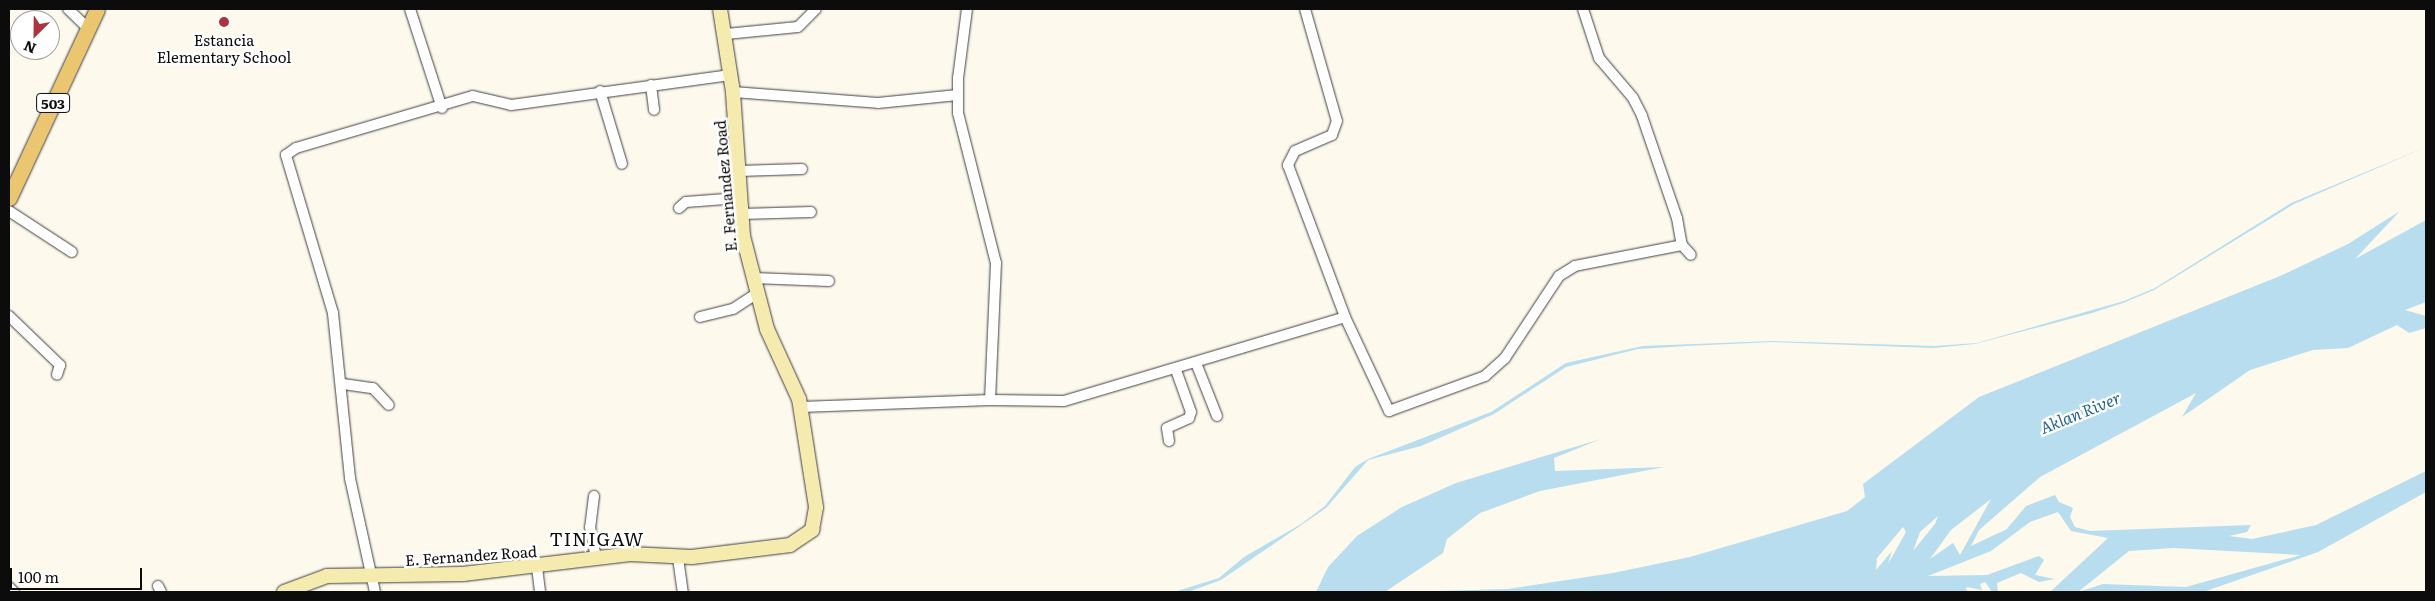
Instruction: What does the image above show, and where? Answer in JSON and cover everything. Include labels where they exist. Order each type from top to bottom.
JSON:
[{"type":"main road","name":"503","points":[[9,198],[97,9]]},
{"type":"street","points":[[68,9],[88,28]]},
{"type":"street","points":[[410,9],[442,108]]},
{"type":"street","name":"E. Fernandez Road","points":[[284,592],[327,576],[372,578],[537,567],[596,557],[630,554],[678,558],[790,545],[812,530],[816,507],[801,407],[756,294],[741,214],[733,92],[726,34],[720,9]]},
{"type":"street","points":[[726,34],[798,27],[816,9]]},
{"type":"street","points":[[968,9],[958,95],[966,157],[992,235],[996,263],[990,400]]},
{"type":"street","points":[[1305,9],[1337,121],[1332,135],[1294,151],[1288,165],[1345,317],[1389,411],[1485,376],[1505,358],[1559,276],[1575,266],[1682,245]]},
{"type":"street","points":[[1583,9],[1599,58],[1633,98],[1642,116],[1677,218],[1682,245],[1691,255]]},
{"type":"street","points":[[375,592],[350,478],[343,384],[321,264],[286,166],[286,155],[296,148],[442,108],[473,96],[510,105],[600,91],[731,76]]},
{"type":"street","points":[[651,85],[654,110]]},
{"type":"street","points":[[600,91],[622,164]]},
{"type":"street","points":[[733,92],[878,103],[958,95]]},
{"type":"street","points":[[739,171],[802,170]]},
{"type":"street","points":[[678,208],[686,202],[739,198]]},
{"type":"street","points":[[9,211],[72,252]]},
{"type":"street","points":[[741,214],[811,212]]},
{"type":"street","points":[[754,278],[829,281]]},
{"type":"street","points":[[700,317],[733,309],[756,294]]},
{"type":"street","points":[[9,316],[60,365],[57,375]]},
{"type":"street","points":[[801,407],[990,400],[1064,401],[1176,370],[1345,317]]},
{"type":"street","points":[[1196,363],[1217,416]]},
{"type":"street","points":[[1169,441],[1166,428],[1189,418],[1191,412],[1176,370]]},
{"type":"street","points":[[343,384],[373,388],[389,404]]},
{"type":"street","points":[[594,496],[590,527],[596,557]]},
{"type":"street","points":[[678,558],[682,592]]},
{"type":"street","points":[[537,567],[540,592]]},
{"type":"street","points":[[9,587],[14,592]]},
{"type":"water","points":[[2426,147],[2294,204],[2154,290],[2092,313],[1975,344],[1933,348],[1773,342],[1686,346],[1638,349],[1566,367],[1494,414],[1421,446],[1368,460],[1326,508],[1221,580],[1188,592],[1174,592],[1219,578],[1244,557],[1301,524],[1325,506],[1355,467],[1368,459],[1491,412],[1566,363],[1643,346],[1773,341],[1935,346],[1977,343],[2124,301],[2155,288],[2291,203]]},
{"type":"water","name":"Aklan River","points":[[2400,211],[2355,259],[2426,220],[2426,302],[2405,310],[2426,316],[2426,328],[2409,333],[2397,325],[2348,348],[2313,350],[2250,370],[2182,417],[2196,393],[2040,477],[1979,530],[1971,546],[2007,529],[2026,506],[2055,495],[2059,502],[2073,508],[2070,517],[2075,527],[2090,531],[2251,525],[2247,532],[2229,536],[2252,539],[2316,525],[2426,471],[2426,492],[2318,552],[2203,592],[2078,592],[2050,592],[2108,538],[2071,531],[2058,512],[2030,522],[1991,551],[1928,576],[1987,575],[2039,556],[2044,560],[2035,575],[2055,579],[2039,582],[2021,573],[1997,583],[1998,592],[1992,592],[1985,582],[1980,584],[1982,590],[1966,587],[1967,592],[1399,592],[1508,589],[1613,573],[1690,557],[1847,511],[1865,497],[1863,484],[1979,397],[2280,276],[2348,244]],"holes":[[[1991,499],[1960,555],[1953,543],[1930,559],[1951,530]],[[1938,516],[1935,524],[1913,551],[1920,532]],[[1903,527],[1906,532],[1888,564],[1892,551],[1876,570],[1877,558]],[[2174,548],[2301,555],[2186,587],[2103,584],[2078,592],[2129,551]]]},
{"type":"water","points":[[1601,439],[1554,458],[1555,471],[1664,467],[1540,491],[1480,513],[1447,539],[1443,553],[1385,592],[1316,592],[1328,567],[1357,536],[1402,507],[1456,483]]},
{"type":"place","name":"Estancia Elementary School","points":[[224,22]]},
{"type":"district","name":"TINIGAW","points":[[597,539]]}]
